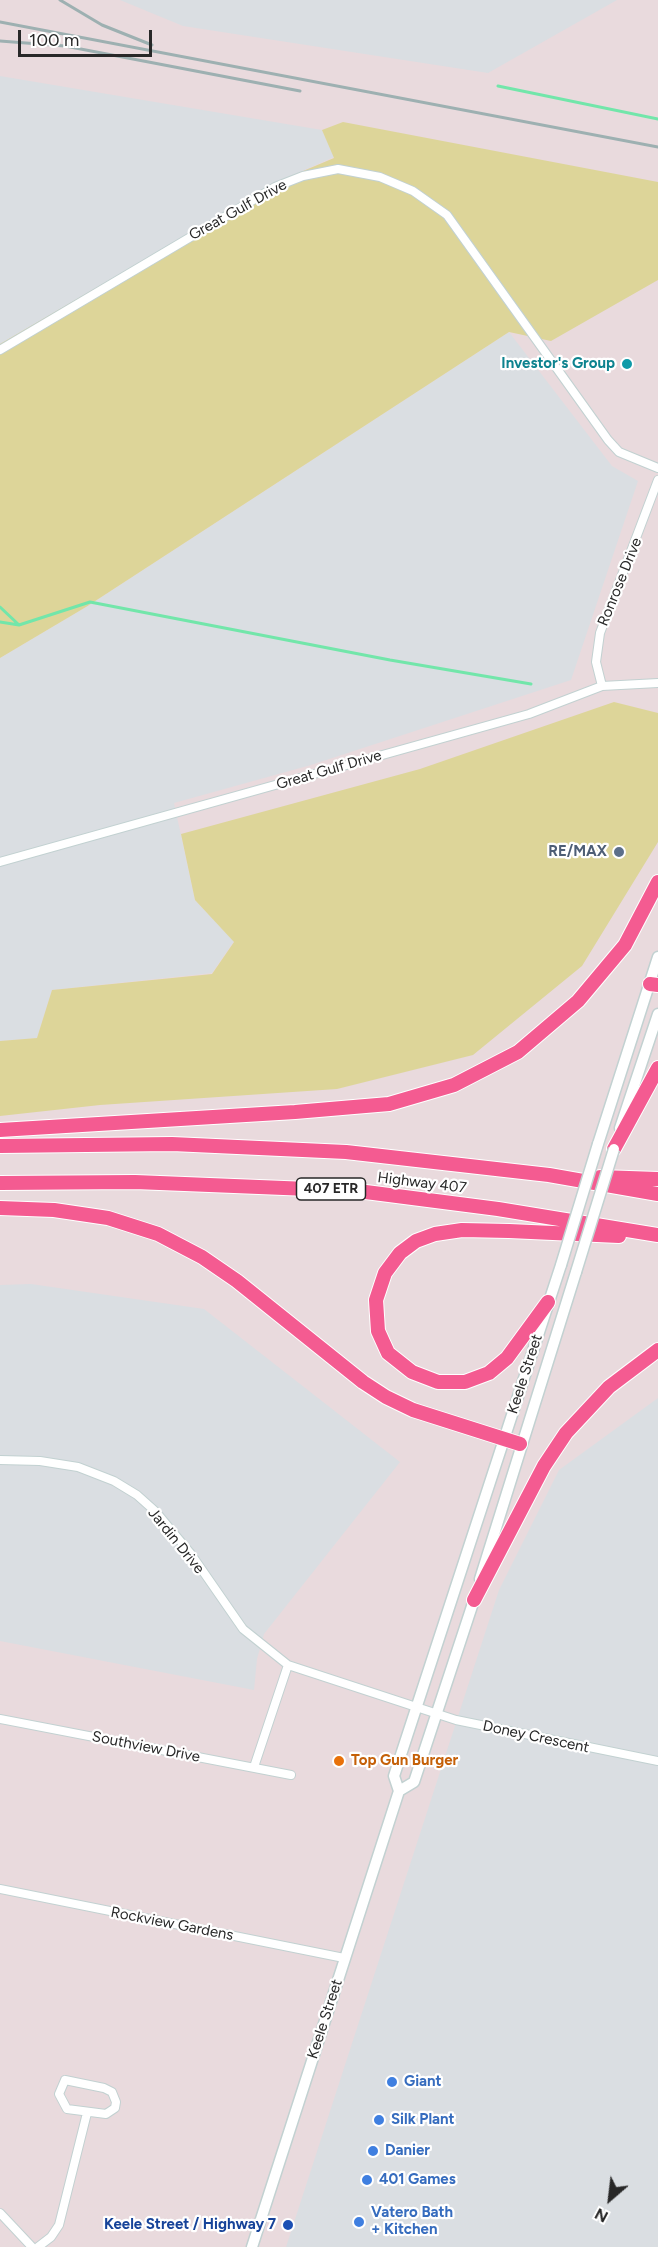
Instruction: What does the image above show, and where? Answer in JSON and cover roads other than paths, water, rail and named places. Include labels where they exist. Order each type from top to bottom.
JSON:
[{"type":"highway","points":[[0,1130],[389,1104],[454,1085],[518,1052],[578,1001],[625,945],[658,882]]},
{"type":"highway","points":[[614,1149],[658,1068]]},
{"type":"highway","name":"Highway 407","points":[[0,1146],[172,1144],[291,1148],[444,1162],[549,1175],[658,1194]]},
{"type":"highway","points":[[549,1175],[658,1179]]},
{"type":"highway","name":"Highway 407","points":[[0,1183],[135,1182],[347,1191],[478,1206],[658,1236]]},
{"type":"highway","points":[[0,1208],[54,1210],[108,1218],[158,1234],[202,1257],[237,1281],[363,1382],[386,1397],[413,1410],[520,1444]]},
{"type":"highway","points":[[548,1302],[507,1358],[489,1373],[465,1382],[438,1382],[412,1372],[388,1353],[378,1331],[376,1300],[385,1273],[400,1253],[416,1241],[435,1234],[462,1230],[556,1235],[658,1236]]},
{"type":"highway","points":[[474,1600],[544,1466],[566,1433],[609,1387],[658,1350]]},
{"type":"main road","name":"Keele Street","points":[[252,2247],[399,1791],[394,1776],[561,1265],[598,1144],[654,985],[658,957]]},
{"type":"main road","name":"Keele Street","points":[[399,1791],[414,1782],[474,1600],[520,1444],[658,1014]]},
{"type":"street","name":"Great Gulf Drive","points":[[0,350],[275,187],[303,176],[338,169],[380,177],[405,188],[447,215],[608,440],[619,452],[658,468]]},
{"type":"street","name":"Ronrose Drive","points":[[602,686],[597,662],[600,633],[658,480]]},
{"type":"street","name":"Great Gulf Drive","points":[[0,862],[530,714],[602,686],[658,683]]},
{"type":"street","name":"Jardin Drive","points":[[0,1460],[40,1461],[78,1467],[114,1481],[137,1495],[156,1512],[191,1554],[243,1629],[288,1665],[416,1707]]},
{"type":"street","points":[[254,1767],[288,1665]]},
{"type":"street","name":"Doney Crescent","points":[[416,1707],[518,1734],[658,1761]]},
{"type":"street","name":"Southview Drive","points":[[0,1719],[291,1775]]},
{"type":"street","name":"Rockview Gardens","points":[[0,1889],[344,1958]]},
{"type":"street","points":[[65,2080],[104,2088],[112,2092],[116,2102],[115,2108],[106,2114],[87,2113],[67,2109],[60,2094],[65,2080]]},
{"type":"street","points":[[38,2247],[51,2237],[59,2225],[87,2113]]},
{"type":"street","points":[[0,2213],[32,2247]]},
{"type":"waterway","points":[[498,86],[658,119]]},
{"type":"waterway","points":[[0,622],[19,625],[90,602],[390,660],[531,684]]},
{"type":"waterway","points":[[0,607],[18,624]]},
{"type":"railway","points":[[60,0],[102,25],[152,45]]},
{"type":"railway","points":[[0,22],[658,147]]},
{"type":"railway","points":[[0,41],[65,46],[300,91]]},
{"type":"place","name":"Investor's Group","points":[[627,364]]},
{"type":"place","name":"RE/MAX","points":[[619,852]]},
{"type":"place","name":"Top Gun Burger","points":[[339,1761]]},
{"type":"place","name":"Giant","points":[[392,2082]]},
{"type":"place","name":"Silk Plant","points":[[379,2120]]},
{"type":"place","name":"Danier","points":[[373,2151]]},
{"type":"place","name":"401 Games","points":[[367,2180]]},
{"type":"place","name":"Vatero Bath + Kitchen","points":[[359,2222]]},
{"type":"place","name":"Keele Street / Highway 7","points":[[288,2225]]}]
